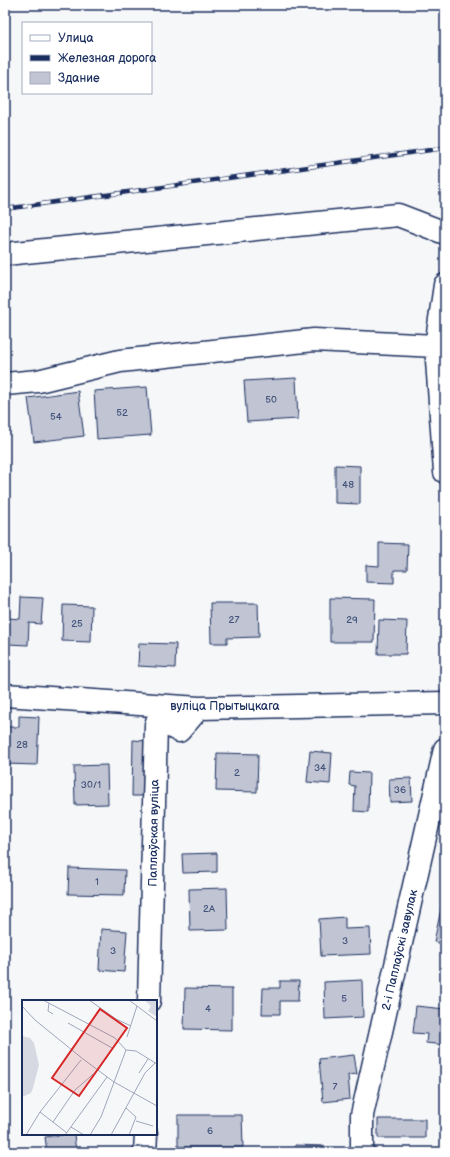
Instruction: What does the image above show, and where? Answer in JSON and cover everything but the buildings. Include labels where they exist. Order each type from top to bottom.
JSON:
[{"type":"street","points":[[5,254],[398,215],[445,233]]},
{"type":"street","points":[[445,285],[436,346],[445,472]]},
{"type":"street","points":[[5,384],[38,381],[120,360],[314,340],[436,346]]},
{"type":"street","name":"вуліца Прытыцкага","points":[[5,695],[198,708],[445,702]]},
{"type":"street","name":"Паплаўская вуліца","points":[[149,1000],[156,725],[158,719],[179,731],[198,708]]},
{"type":"street","name":"2-і Паплаўскі завулак","points":[[362,1152],[362,1115],[445,749]]},
{"type":"street","points":[[145,1152],[146,1135]]},
{"type":"railway","points":[[5,209],[445,148]]}]
